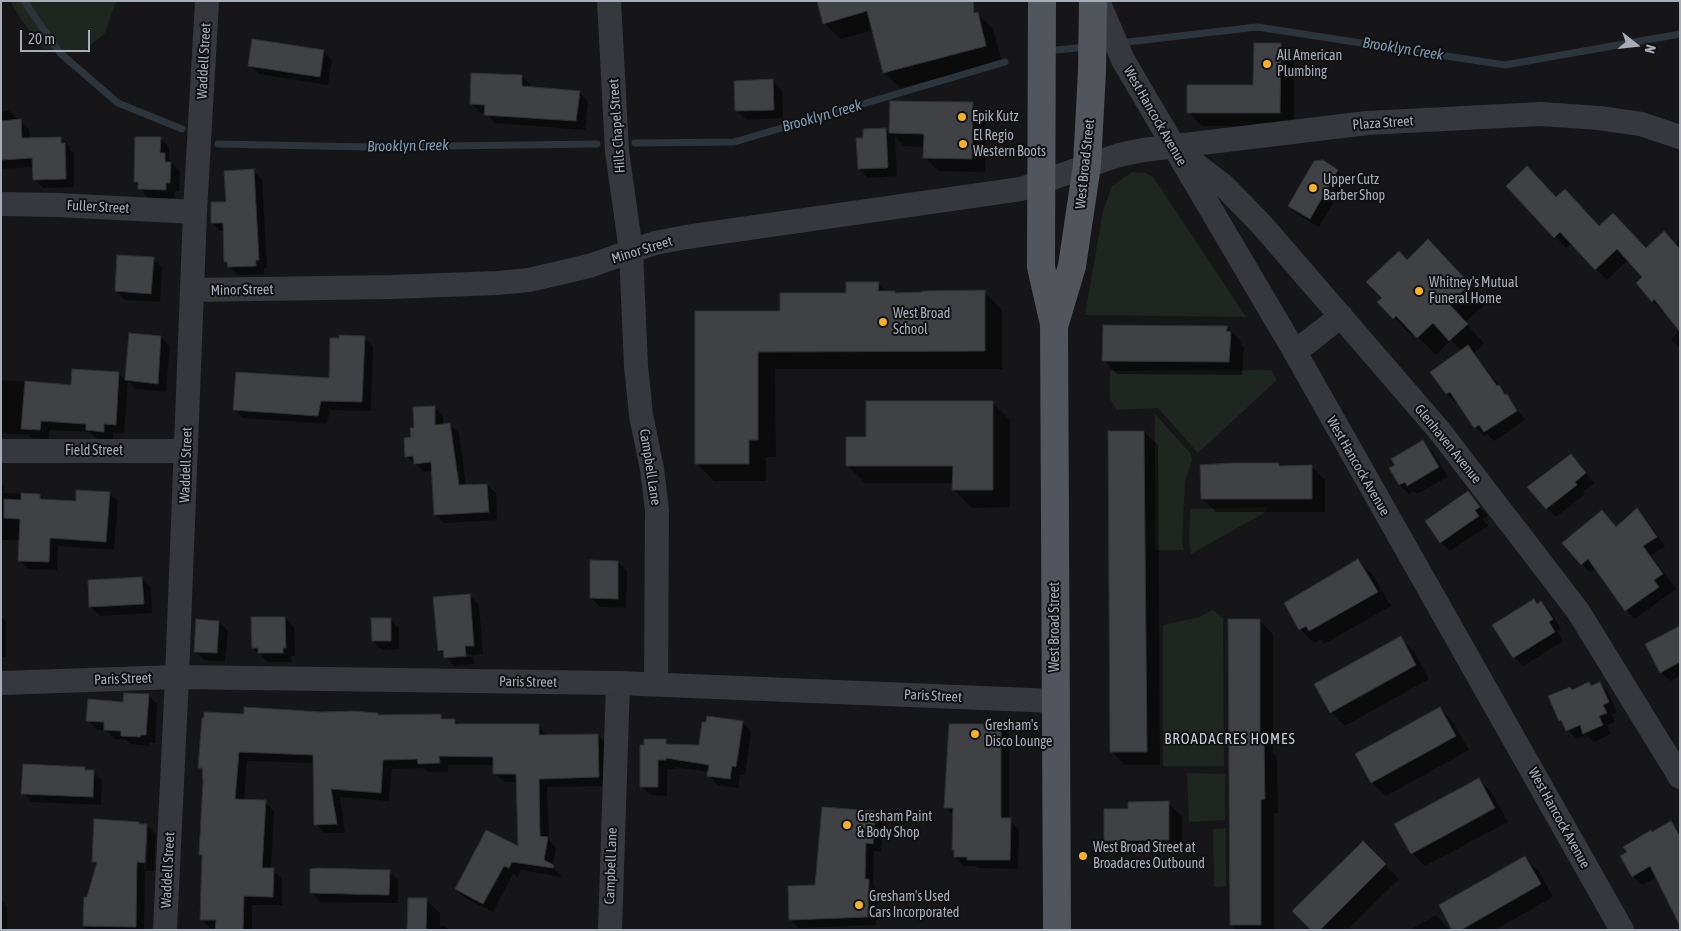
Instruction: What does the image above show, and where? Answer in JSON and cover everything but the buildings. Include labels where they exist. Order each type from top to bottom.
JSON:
[{"type":"main road","name":"West Broad Street","points":[[1042,1],[1041,267],[1054,324],[1057,930]]},
{"type":"main road","name":"West Broad Street","points":[[1054,324],[1072,266],[1087,165],[1092,71],[1093,1]]},
{"type":"street","name":"Waddell Street","points":[[165,930],[195,212],[207,1]]},
{"type":"street","name":"Hills Chapel Street","points":[[610,1],[617,151],[631,251]]},
{"type":"street","name":"West Hancock Avenue","points":[[1098,1],[1123,60],[1295,352],[1622,930]]},
{"type":"street","name":"Plaza Street","points":[[1087,165],[1143,150],[1174,148],[1367,123],[1541,114],[1599,118],[1641,124],[1680,137]]},
{"type":"street","name":"Glenhaven Avenue","points":[[1174,148],[1224,186],[1262,225],[1438,429],[1578,611],[1680,776]]},
{"type":"street","name":"Minor Street","points":[[193,290],[391,287],[497,283],[554,275],[591,266],[655,243],[686,237],[1010,191],[1041,184],[1087,165]]},
{"type":"street","name":"Fuller Street","points":[[1,204],[195,212]]},
{"type":"street","name":"Campbell Lane","points":[[631,251],[638,386],[657,510],[656,684]]},
{"type":"street","points":[[1295,352],[1341,316]]},
{"type":"street","name":"Field Street","points":[[1,451],[186,451]]},
{"type":"street","name":"Paris Street","points":[[1,683],[177,677],[618,683],[1055,701]]},
{"type":"street","name":"Campbell Lane","points":[[610,930],[618,683]]},
{"type":"shaded area","points":[[10,1],[116,1],[105,33],[82,52],[43,49]]},
{"type":"shaded area","points":[[1132,172],[1146,173],[1154,178],[1246,317],[1085,315],[1103,211],[1112,186]]},
{"type":"shaded area","points":[[1271,370],[1277,380],[1198,453],[1158,408],[1117,410],[1110,399],[1110,371]]},
{"type":"shaded area","points":[[1155,414],[1191,454],[1192,460],[1185,482],[1182,541],[1184,550],[1155,550]]},
{"type":"shaded area","points":[[1267,507],[1266,512],[1191,554],[1189,542],[1190,509]]},
{"type":"shaded area","points":[[1213,610],[1223,618],[1224,766],[1163,766],[1163,625],[1199,617]]},
{"type":"shaded area","points":[[1187,773],[1225,774],[1225,820],[1189,822]]},
{"type":"shaded area","points":[[1226,828],[1226,886],[1214,887],[1213,829]]},
{"type":"waterway","name":"Brooklyn Creek","points":[[24,1],[60,53],[118,103],[182,129]]},
{"type":"waterway","name":"Brooklyn Creek","points":[[1119,43],[1257,27],[1505,65],[1680,34]]},
{"type":"waterway","name":"Brooklyn Creek","points":[[1047,51],[1086,47]]},
{"type":"waterway","name":"Brooklyn Creek","points":[[635,143],[734,142],[1005,62]]},
{"type":"waterway","name":"Brooklyn Creek","points":[[218,144],[369,147],[597,144]]},
{"type":"place","name":"All American Plumbing","points":[[1267,64]]},
{"type":"place","name":"Epik Kutz","points":[[962,117]]},
{"type":"place","name":"El Regio Western Boots","points":[[963,144]]},
{"type":"place","name":"Upper Cutz Barber Shop","points":[[1313,188]]},
{"type":"place","name":"Whitney's Mutual Funeral Home","points":[[1419,291]]},
{"type":"place","name":"West Broad School","points":[[883,322]]},
{"type":"place","name":"Gresham's Disco Lounge","points":[[975,734]]},
{"type":"place","name":"Gresham Paint & Body Shop","points":[[847,825]]},
{"type":"place","name":"West Broad Street at Broadacres Outbound","points":[[1083,856]]},
{"type":"place","name":"Gresham's Used Cars Incorporated","points":[[859,905]]},
{"type":"district","name":"BROADACRES HOMES","points":[[1230,739]]}]
